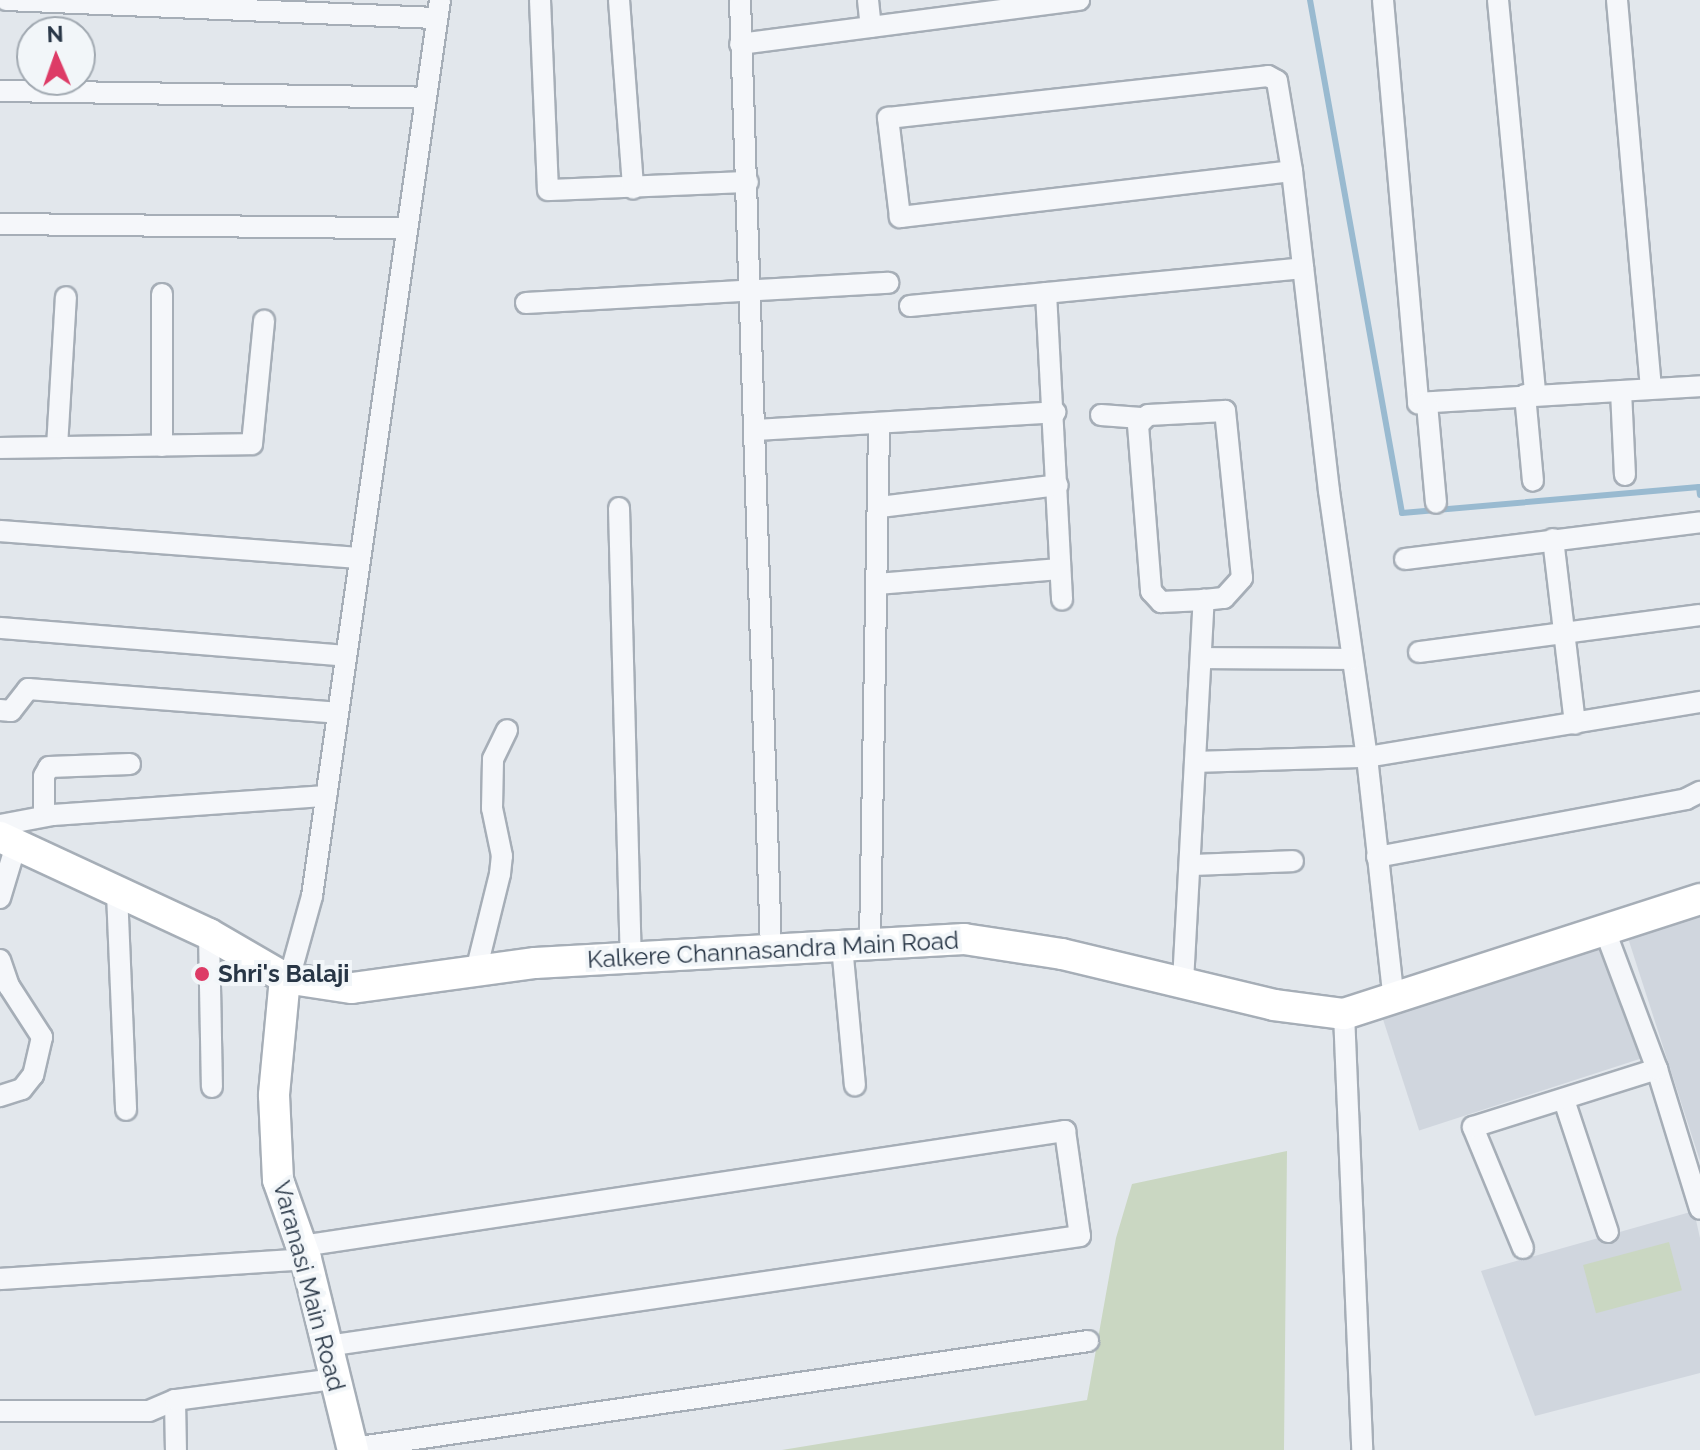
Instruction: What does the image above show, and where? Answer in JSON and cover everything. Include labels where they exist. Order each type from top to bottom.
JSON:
[{"type":"main road","name":"Kalkere Channasandra Main Road","points":[[5,836],[117,893],[209,934],[287,978],[352,988],[476,971],[631,957],[964,939],[1183,982],[1274,1005],[1344,1014],[1394,1002],[1700,899]]},
{"type":"main road","name":"Varanasi Main Road","points":[[287,978],[274,1095],[278,1180],[304,1252],[353,1449]]},
{"type":"street","points":[[6,0],[438,9],[404,228],[312,896],[287,978]]},
{"type":"street","points":[[540,0],[548,190],[748,182]]},
{"type":"street","points":[[619,0],[633,188]]},
{"type":"street","points":[[740,0],[771,950]]},
{"type":"street","points":[[868,0],[871,27]]},
{"type":"street","points":[[740,44],[871,27],[962,8],[1073,0]]},
{"type":"street","points":[[1383,0],[1418,403],[1700,386]]},
{"type":"street","points":[[1498,0],[1530,394],[1533,481]]},
{"type":"street","points":[[1617,0],[1651,389]]},
{"type":"street","points":[[1292,171],[900,217],[888,118],[1268,76],[1277,81],[1292,171],[1351,659],[1367,757],[1394,1002]]},
{"type":"street","points":[[0,91],[424,98]]},
{"type":"street","points":[[0,224],[404,228]]},
{"type":"street","points":[[910,306],[1303,268]]},
{"type":"street","points":[[526,303],[888,283]]},
{"type":"street","points":[[1046,293],[1055,412],[1062,600]]},
{"type":"street","points":[[162,294],[162,446]]},
{"type":"street","points":[[57,447],[66,297]]},
{"type":"street","points":[[0,448],[252,444],[264,321]]},
{"type":"street","points":[[1621,391],[1625,475]]},
{"type":"street","points":[[1427,404],[1436,503]]},
{"type":"street","points":[[1101,415],[1141,418],[1219,409],[1227,415],[1242,578],[1224,598],[1153,598],[1138,425],[1141,418]]},
{"type":"street","points":[[756,430],[879,425],[1055,412]]},
{"type":"street","points":[[855,1085],[856,944],[877,584],[879,425]]},
{"type":"street","points":[[880,507],[1058,485]]},
{"type":"street","points":[[619,508],[631,957]]},
{"type":"street","points":[[1405,559],[1700,522]]},
{"type":"street","points":[[0,531],[16,528],[359,558]]},
{"type":"street","points":[[1553,539],[1575,724]]},
{"type":"street","points":[[877,584],[1059,569]]},
{"type":"street","points":[[1183,982],[1204,600]]},
{"type":"street","points":[[1419,652],[1700,615]]},
{"type":"street","points":[[0,628],[346,656]]},
{"type":"street","points":[[1201,658],[1351,659]]},
{"type":"street","points":[[0,710],[11,711],[28,689],[337,713]]},
{"type":"street","points":[[1195,762],[1367,757],[1700,702]]},
{"type":"street","points":[[476,971],[502,856],[492,808],[493,759],[507,730]]},
{"type":"street","points":[[44,816],[44,776],[49,767],[130,764]]},
{"type":"street","points":[[1377,857],[1686,799],[1700,792]]},
{"type":"street","points":[[0,898],[5,836],[44,816],[326,796]]},
{"type":"street","points":[[1190,865],[1293,861]]},
{"type":"street","points":[[117,893],[126,1110]]},
{"type":"street","points":[[1606,933],[1657,1069],[1700,1209]]},
{"type":"street","points":[[209,934],[212,1087]]},
{"type":"street","points":[[0,960],[9,986],[42,1037],[33,1075],[22,1089],[0,1096]]},
{"type":"street","points":[[1344,1014],[1362,1450]]},
{"type":"street","points":[[1523,1248],[1473,1127],[1657,1069]]},
{"type":"street","points":[[1564,1100],[1608,1232]]},
{"type":"street","points":[[0,1279],[304,1252],[1065,1131],[1080,1236],[328,1346]]},
{"type":"street","points":[[353,1449],[1088,1341]]},
{"type":"street","points":[[0,1411],[149,1411],[175,1400],[335,1379]]},
{"type":"street","points":[[175,1400],[176,1450]]},
{"type":"shaded area","points":[[1700,913],[1700,1161],[1628,938]]},
{"type":"shaded area","points":[[1604,939],[1643,1058],[1419,1131],[1381,1012]]},
{"type":"shaded area","points":[[1694,1211],[1700,1238],[1700,1373],[1535,1416],[1481,1271]]},
{"type":"green space","points":[[1287,1151],[1284,1450],[782,1450],[1087,1400],[1116,1238],[1132,1184]]},
{"type":"green space","points":[[1669,1242],[1682,1290],[1596,1313],[1583,1265]]},
{"type":"waterway","points":[[1310,0],[1402,513],[1699,487],[1700,495]]},
{"type":"place","name":"Shri's Balaji","points":[[202,974]]}]
